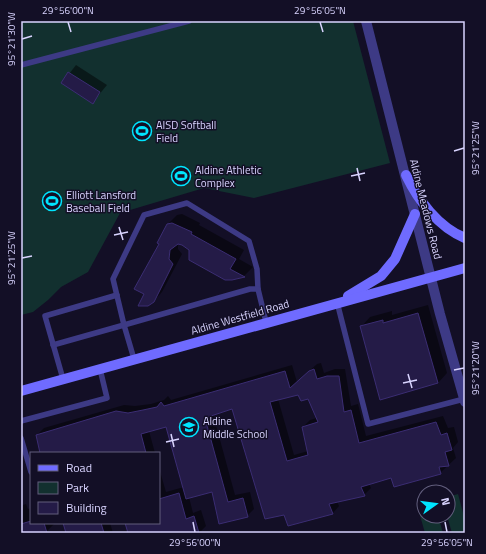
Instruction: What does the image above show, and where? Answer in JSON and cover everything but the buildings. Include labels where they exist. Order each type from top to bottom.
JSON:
[{"type":"main road","points":[[406,175],[420,202],[440,221],[465,238]]},
{"type":"main road","points":[[337,302],[381,276],[395,259],[415,214]]},
{"type":"main road","name":"Aldine Westfield Road","points":[[21,391],[337,302],[465,268]]},
{"type":"street","name":"Aldine Meadows Road","points":[[366,21],[431,278],[465,401]]},
{"type":"lane","points":[[21,65],[189,21]]},
{"type":"lane","points":[[134,359],[113,279],[144,215],[187,203],[249,241],[257,269],[258,289],[266,322]]},
{"type":"lane","points":[[53,345],[250,289],[258,289]]},
{"type":"lane","points":[[63,379],[45,316],[117,295]]},
{"type":"lane","points":[[337,302],[368,424],[465,401]]},
{"type":"lane","points":[[21,420],[107,398],[100,368]]},
{"type":"lane","points":[[21,438],[30,469]]},
{"type":"green space","name":"Aldine Athletic Complex","points":[[21,21],[353,21],[390,163],[254,198],[204,188],[120,213],[88,272],[61,287],[33,312],[21,315]]},
{"type":"green space","points":[[458,494],[465,520],[465,532],[452,533],[449,524],[456,524],[456,495]]},
{"type":"green space","points":[[422,524],[440,524],[443,533],[425,533]]},
{"type":"place","name":"AISD Softball Field","points":[[142,131]]},
{"type":"place","name":"Aldine Athletic Complex","points":[[181,176]]},
{"type":"place","name":"Elliott Lansford Baseball Field","points":[[52,201]]},
{"type":"place","name":"Aldine Middle School","points":[[189,427]]}]
